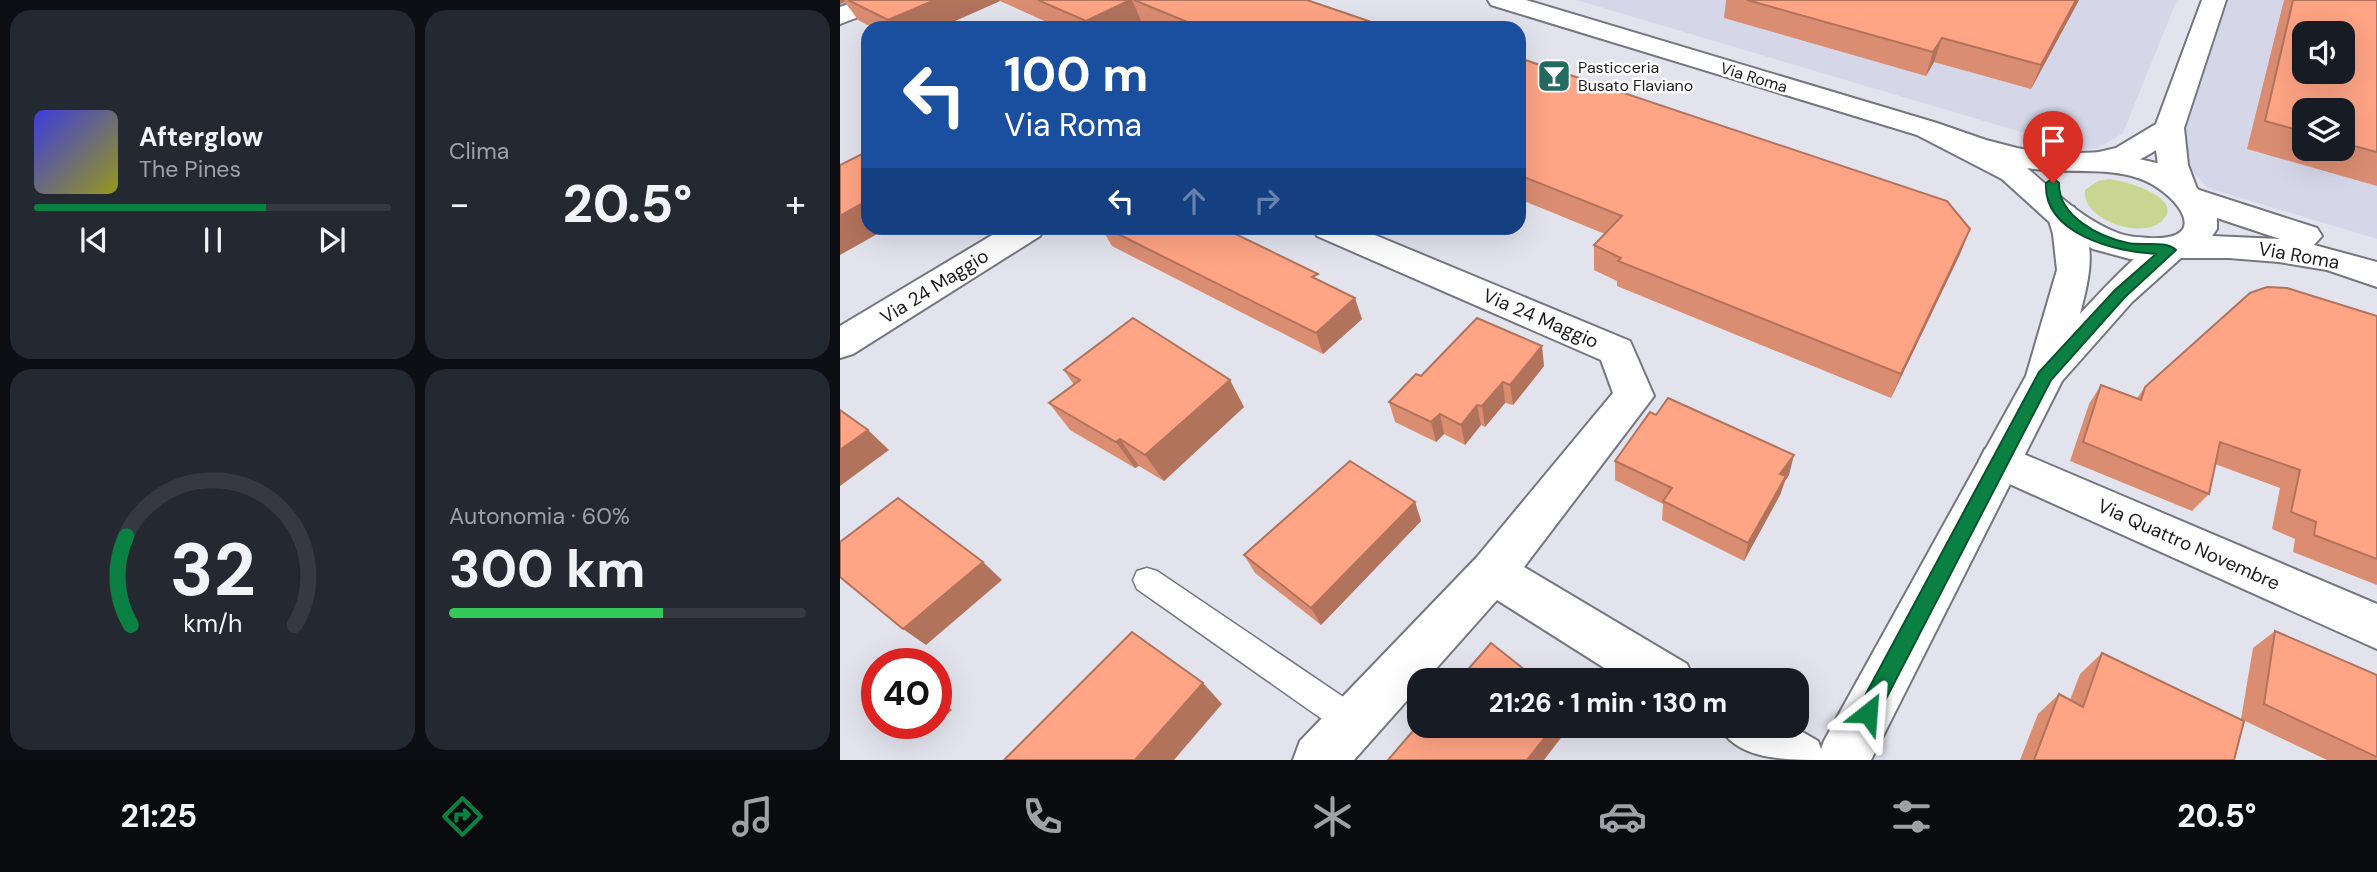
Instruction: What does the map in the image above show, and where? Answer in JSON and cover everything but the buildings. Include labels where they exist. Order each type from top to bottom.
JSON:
[{"type":"street","points":[[840,16],[881,0]]},
{"type":"street","name":"Via Roma","points":[[1500,0],[1927,129],[1976,147],[2050,163],[2129,164],[2150,171],[2185,193],[2377,258]]},
{"type":"street","points":[[2045,376],[2120,293],[2174,249],[2192,240],[2200,229],[2201,216],[2185,193],[2173,165],[2169,128],[2214,0]]},
{"type":"street","points":[[1843,760],[2045,376],[2074,270],[2070,234],[2052,194],[2053,183],[2060,172],[2072,165],[2117,160],[2169,128]]},
{"type":"street","name":"Via Roma","points":[[1927,129],[2014,172],[2085,232],[2105,242],[2130,248],[2248,246],[2298,251],[2328,257],[2377,275]]},
{"type":"street","name":"Via 24 Maggio","points":[[840,344],[1017,235]]},
{"type":"street","name":"Via 24 Maggio","points":[[1319,760],[1493,572],[1634,396],[1616,351],[1345,235]]},
{"type":"street","name":"Via Quattro Novembre","points":[[2000,461],[2377,627]]},
{"type":"street","points":[[1493,572],[1649,668]]},
{"type":"street","points":[[1763,738],[1799,760]]},
{"type":"lane","points":[[1147,580],[1353,722]]},
{"type":"shaded area","points":[[1576,0],[2177,0],[2123,133],[2098,148],[2082,150]]},
{"type":"shaded area","points":[[2227,0],[2377,0],[2377,239],[2208,188],[2193,172],[2185,157],[2182,139]]},
{"type":"green space","points":[[2109,179],[2139,187],[2160,198],[2166,205],[2167,213],[2162,221],[2141,228],[2114,224],[2102,218],[2086,201],[2085,190],[2098,181]]},
{"type":"place","name":"Pasticceria Busato Flaviano","points":[[1554,76]]},
{"type":"route","points":[[1868,713],[2045,376],[2120,293],[2169,250],[2130,248],[2105,242],[2085,232],[2068,220],[2058,208],[2052,194],[2053,183]]}]
